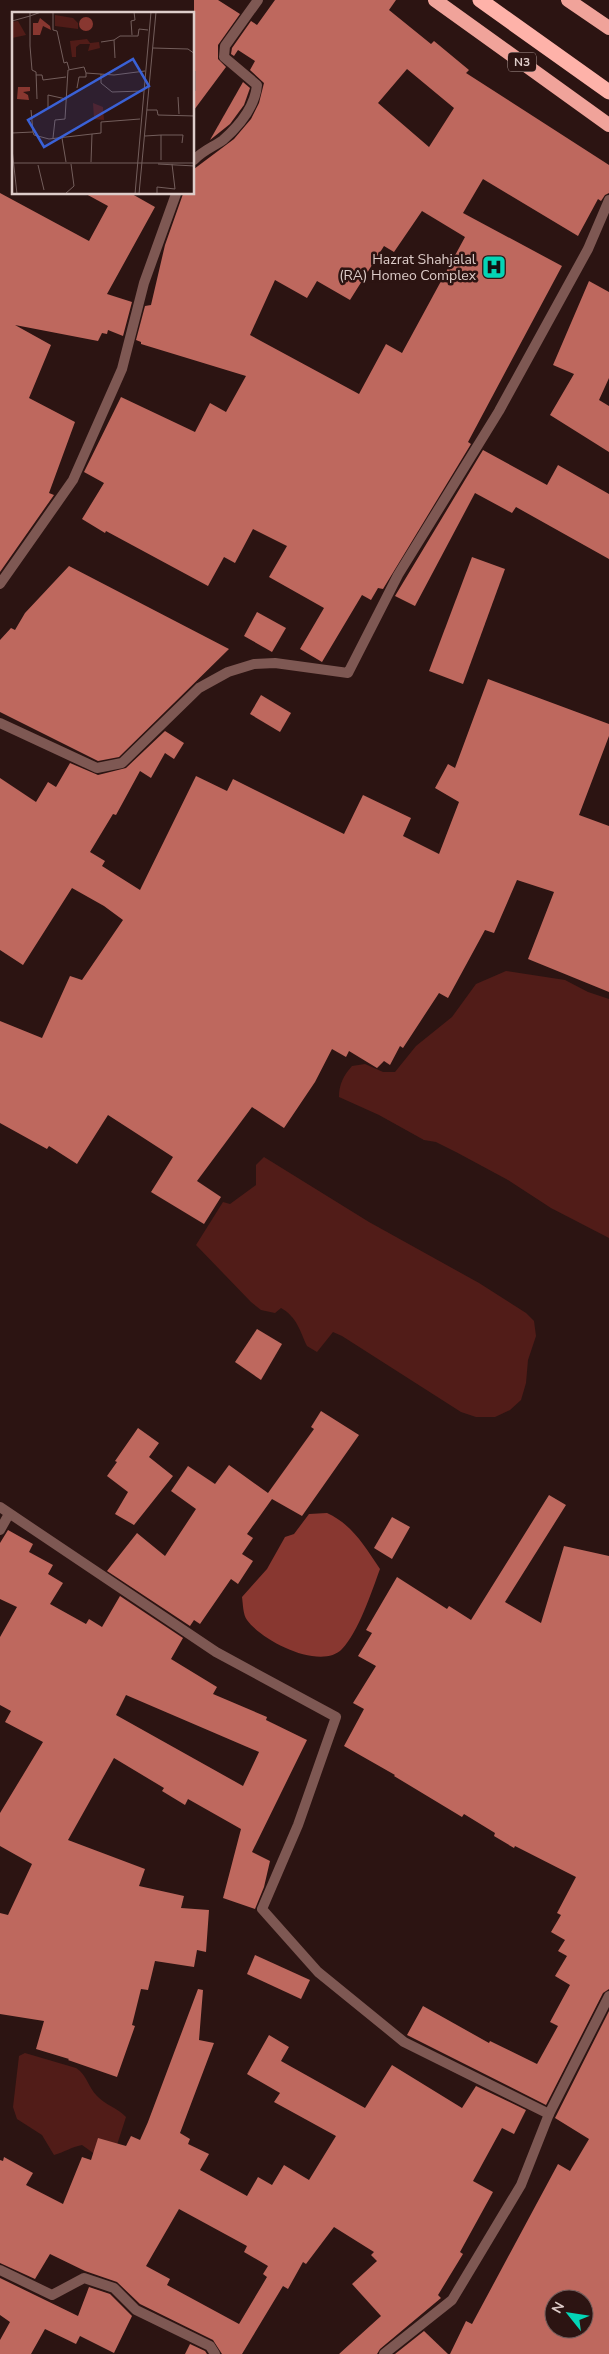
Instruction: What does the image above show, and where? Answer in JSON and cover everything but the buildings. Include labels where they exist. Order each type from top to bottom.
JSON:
[{"type":"highway","name":"N3","points":[[435,0],[609,124]]},
{"type":"highway","points":[[480,0],[609,92]]},
{"type":"highway","points":[[568,0],[609,28]]},
{"type":"street","points":[[195,159],[224,139],[240,122],[256,98],[257,85],[224,57],[224,46],[258,0]]},
{"type":"street","points":[[0,584],[76,471],[122,369],[144,282],[176,195]]},
{"type":"street","points":[[0,723],[97,768],[122,763],[199,688],[228,672],[254,664],[275,663],[348,673],[398,575],[504,402],[588,249],[609,200]]},
{"type":"street","points":[[0,1507],[216,1652],[336,1717],[298,1825],[262,1909],[318,1972],[404,2042],[549,2114]]},
{"type":"street","points":[[0,1530],[9,1514]]},
{"type":"street","points":[[384,2354],[452,2300],[521,2185],[549,2114],[609,1996]]},
{"type":"street","points":[[0,2270],[52,2295],[84,2278],[114,2288],[136,2310],[210,2346],[215,2354]]},
{"type":"shaded area","points":[[506,971],[565,980],[588,992],[609,999],[609,1238],[551,1208],[508,1180],[456,1152],[436,1142],[424,1140],[379,1115],[339,1097],[342,1080],[352,1066],[365,1064],[383,1072],[395,1072],[416,1046],[452,1017],[476,984]]},
{"type":"shaded area","points":[[264,1157],[369,1222],[479,1283],[526,1313],[534,1321],[536,1336],[528,1360],[526,1383],[521,1400],[510,1410],[495,1417],[476,1417],[461,1412],[333,1332],[317,1352],[307,1346],[291,1316],[281,1308],[275,1313],[261,1310],[251,1302],[196,1245],[223,1202],[230,1204],[256,1185],[256,1165]]},
{"type":"shaded area","points":[[327,1513],[351,1530],[380,1569],[364,1611],[348,1642],[333,1655],[320,1657],[292,1651],[265,1636],[247,1620],[242,1597],[267,1569],[285,1537],[294,1534],[309,1514]]},
{"type":"shaded area","points":[[25,2053],[76,2068],[83,2074],[97,2096],[126,2117],[116,2148],[106,2162],[82,2145],[54,2155],[42,2135],[17,2119],[13,2107],[19,2056]]},
{"type":"place","name":"Hazrat Shahjalal (RA) Homeo Complex","points":[[494,267]]}]
